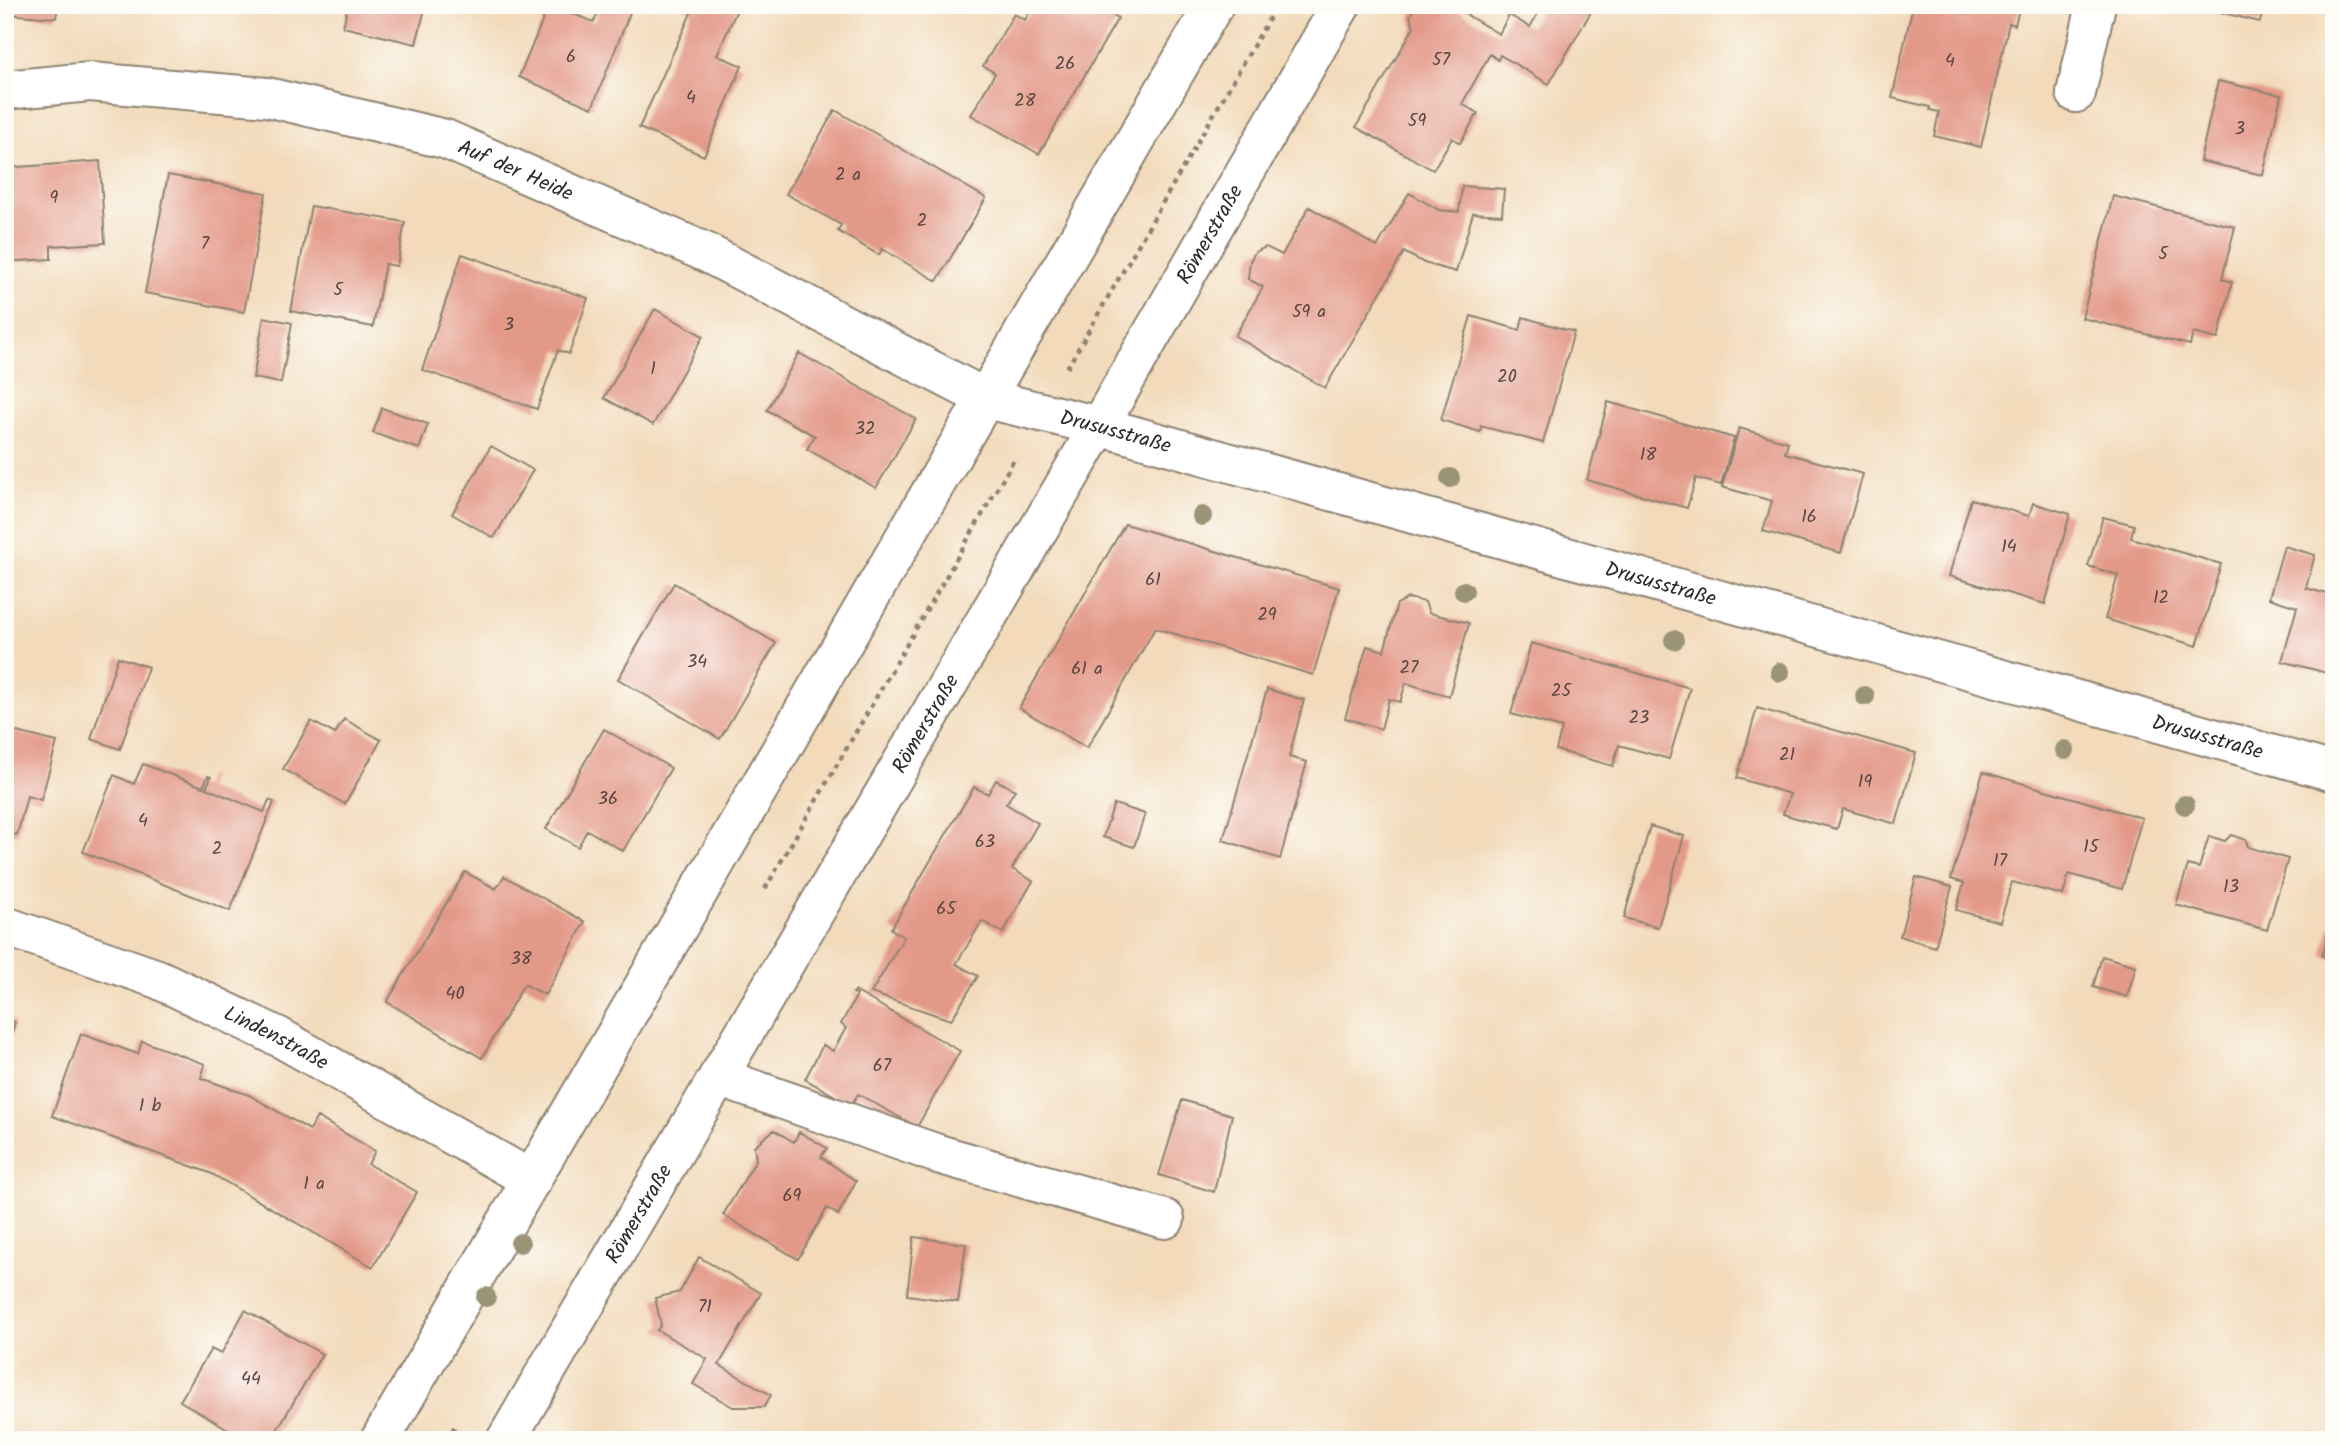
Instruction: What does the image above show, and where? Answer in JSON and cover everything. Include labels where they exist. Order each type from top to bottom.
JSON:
[{"type":"street","points":[[380,1440],[1214,5]]},
{"type":"street","name":"Römerstraße","points":[[506,1440],[1099,426],[1340,5]]},
{"type":"street","points":[[2076,93],[2096,5]]},
{"type":"street","name":"Auf der Heide","points":[[5,90],[90,82],[267,97],[445,139],[705,252],[987,398]]},
{"type":"street","name":"Drususstraße","points":[[987,398],[1099,426],[2334,772]]},
{"type":"street","name":"Lindenstraße","points":[[5,926],[158,979],[279,1037],[532,1180]]},
{"type":"street","points":[[718,1077],[938,1154],[1165,1219]]},
{"type":"path","points":[[762,896],[1277,5]]},
{"type":"path","points":[[447,1440],[461,1416]]},
{"type":"building","points":[[5,5],[58,5],[56,18],[5,14]]},
{"type":"building","points":[[348,5],[426,5],[416,44],[343,27]]},
{"type":"building","points":[[549,5],[594,22],[601,5],[633,5],[592,108],[519,77]]},
{"type":"building","points":[[679,5],[739,5],[717,55],[742,66],[704,156],[639,128],[692,11]]},
{"type":"building","points":[[1034,5],[1096,5],[1118,18],[1039,154],[971,115],[995,73],[983,66],[1014,14],[1025,20]]},
{"type":"building","points":[[1416,5],[1450,5],[1499,34],[1509,15],[1530,27],[1543,5],[1595,5],[1549,84],[1500,55],[1498,60],[1490,54],[1462,104],[1478,113],[1460,143],[1452,138],[1433,170],[1356,127],[1414,27],[1410,16]]},
{"type":"building","points":[[1913,5],[1930,5],[1968,14],[1970,5],[2020,5],[2015,25],[2009,23],[1981,147],[1934,136],[1939,112],[1930,110],[1930,107],[1892,98]]},
{"type":"building","points":[[2191,5],[2264,5],[2260,22]]},
{"type":"building","points":[[2218,81],[2281,95],[2263,175],[2200,161]]},
{"type":"building","points":[[835,110],[986,198],[937,281],[882,249],[879,255],[838,231],[841,225],[786,194]]},
{"type":"building","points":[[100,161],[105,243],[51,246],[51,259],[5,262],[5,168]]},
{"type":"building","points":[[168,175],[266,193],[244,312],[145,293]]},
{"type":"building","points":[[1462,186],[1504,189],[1502,215],[1473,213],[1456,272],[1424,263],[1404,252],[1325,388],[1235,336],[1263,287],[1248,279],[1250,261],[1255,252],[1266,247],[1282,255],[1309,207],[1377,247],[1409,193],[1439,210],[1459,212]]},
{"type":"building","points":[[2113,196],[2235,227],[2222,279],[2232,282],[2218,339],[2193,333],[2190,345],[2082,318]]},
{"type":"building","points":[[311,206],[405,222],[397,266],[385,264],[373,327],[291,311]]},
{"type":"building","points":[[462,254],[588,298],[569,354],[558,350],[537,409],[422,370]]},
{"type":"building","points":[[655,309],[703,336],[653,425],[604,398]]},
{"type":"building","points":[[1471,316],[1520,330],[1523,317],[1574,332],[1543,443],[1481,426],[1480,432],[1441,420]]},
{"type":"building","points":[[264,317],[292,323],[281,383],[253,378]]},
{"type":"building","points":[[799,353],[916,419],[876,488],[807,449],[815,436],[767,410]]},
{"type":"building","points":[[1608,402],[1734,438],[1721,485],[1696,478],[1687,508],[1587,480]]},
{"type":"building","points":[[382,408],[428,424],[419,449],[373,433]]},
{"type":"building","points":[[1739,428],[1788,442],[1785,453],[1863,474],[1841,553],[1763,531],[1772,501],[1722,487]]},
{"type":"building","points":[[491,446],[533,470],[494,538],[452,514]]},
{"type":"building","points":[[1971,499],[2029,516],[2033,503],[2070,514],[2045,604],[1949,576]]},
{"type":"building","points":[[2103,517],[2134,525],[2131,538],[2221,564],[2197,646],[2105,619],[2118,575],[2088,566]]},
{"type":"building","points":[[1125,524],[1339,588],[1313,675],[1155,628],[1087,748],[1019,708]]},
{"type":"building","points":[[2284,546],[2315,555],[2306,588],[2334,596],[2334,675],[2282,661],[2297,607],[2269,598]]},
{"type":"building","points":[[674,583],[776,643],[720,739],[618,679]]},
{"type":"building","points":[[1408,598],[1425,602],[1429,613],[1469,623],[1449,696],[1406,683],[1400,702],[1389,699],[1381,729],[1345,718],[1367,646],[1384,651],[1397,604]]},
{"type":"building","points":[[1531,643],[1690,688],[1669,759],[1619,745],[1613,766],[1556,750],[1562,728],[1511,714]]},
{"type":"building","points":[[118,657],[148,667],[120,749],[91,739]]},
{"type":"building","points":[[1267,689],[1304,700],[1289,757],[1307,762],[1280,859],[1223,840]]},
{"type":"building","points":[[1757,708],[1916,753],[1896,824],[1843,809],[1837,829],[1810,822],[1783,814],[1790,794],[1737,778]]},
{"type":"building","points":[[344,719],[381,740],[345,804],[283,769],[311,721],[335,734]]},
{"type":"building","points":[[5,729],[57,742],[41,800],[27,796],[17,835],[5,832]]},
{"type":"building","points":[[604,729],[671,768],[623,851],[587,830],[578,847],[546,829]]},
{"type":"building","points":[[143,764],[203,787],[208,776],[211,777],[206,788],[264,812],[269,800],[274,802],[230,911],[83,852],[114,775],[134,784]]},
{"type":"building","points":[[1983,772],[2142,818],[2122,889],[2069,874],[2063,895],[2012,882],[2000,922],[1956,910],[1964,883],[1951,879]]},
{"type":"building","points":[[996,780],[1015,790],[1006,804],[1038,823],[1012,869],[1033,881],[1003,933],[982,921],[956,964],[978,976],[951,1020],[871,993],[904,937],[891,929],[932,858],[974,787],[988,794]]},
{"type":"building","points":[[1114,804],[1145,814],[1134,847],[1103,837]]},
{"type":"building","points":[[1650,826],[1684,836],[1658,927],[1624,918]]},
{"type":"building","points":[[2231,835],[2246,840],[2248,847],[2288,859],[2267,930],[2176,905],[2188,865],[2199,868],[2209,836],[2225,841]]},
{"type":"building","points":[[465,872],[496,889],[504,876],[585,922],[545,995],[524,984],[482,1058],[387,1002]]},
{"type":"building","points":[[1916,877],[1952,887],[1935,947],[1900,936]]},
{"type":"building","points":[[2334,917],[2334,959],[2322,956]]},
{"type":"building","points":[[2102,956],[2136,966],[2127,997],[2093,987]]},
{"type":"building","points":[[855,991],[960,1051],[917,1127],[858,1094],[851,1105],[805,1079],[823,1045],[833,1051],[846,1028],[841,1024],[857,995],[853,993]]},
{"type":"building","points":[[5,1019],[15,1022],[6,1054],[5,1054]]},
{"type":"building","points":[[81,1034],[138,1054],[142,1041],[205,1064],[201,1078],[249,1095],[310,1130],[317,1117],[375,1151],[368,1164],[417,1192],[373,1267],[210,1173],[52,1116]]},
{"type":"building","points":[[1182,1100],[1232,1115],[1214,1192],[1159,1175]]},
{"type":"building","points":[[774,1130],[794,1142],[799,1132],[827,1148],[821,1157],[856,1181],[838,1215],[827,1208],[798,1259],[723,1215],[756,1160],[754,1146]]},
{"type":"building","points":[[914,1237],[966,1244],[958,1302],[907,1295]]},
{"type":"building","points":[[699,1257],[761,1293],[719,1365],[771,1395],[764,1407],[733,1407],[693,1384],[707,1359],[657,1330],[661,1325],[655,1298],[680,1292]]},
{"type":"building","points":[[245,1310],[322,1354],[271,1440],[247,1440],[180,1401],[211,1349],[221,1354]]}]
